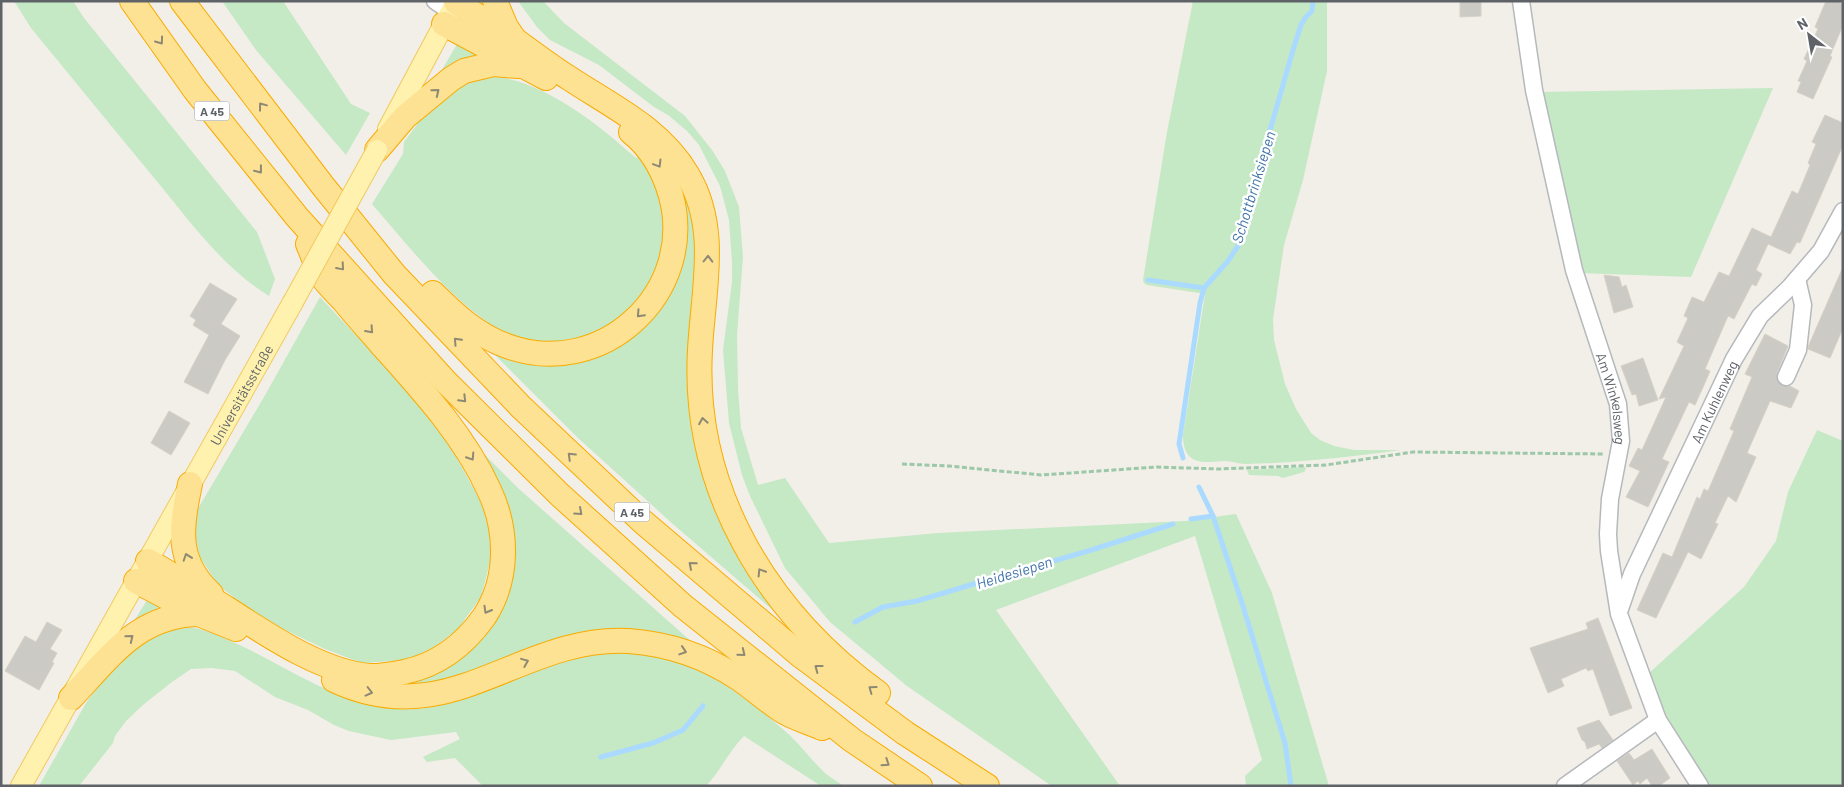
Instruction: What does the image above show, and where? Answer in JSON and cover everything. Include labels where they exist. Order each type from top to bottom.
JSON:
[{"type":"highway","name":"A 45","points":[[132,1],[195,90],[297,218],[445,381],[560,495],[683,606],[852,740],[920,786]]},
{"type":"highway","name":"A 45","points":[[182,1],[323,186],[394,274],[469,354],[568,454],[643,522],[800,655],[905,733],[988,786]]},
{"type":"highway","points":[[495,1],[506,27],[515,40]]},
{"type":"highway","points":[[323,186],[372,225],[424,284],[455,315],[492,339],[525,352],[546,355],[584,349],[620,332],[635,320],[659,290],[673,255],[676,238],[675,220],[668,185],[652,154],[623,125],[568,89],[526,68],[448,8]]},
{"type":"highway","points":[[448,8],[515,40],[572,81],[627,114],[667,147],[679,161],[697,192],[703,211],[708,255],[699,361],[702,414],[715,475],[734,525],[761,573],[793,616],[828,652],[867,685],[975,763],[988,786]]},
{"type":"highway","points":[[377,150],[405,117],[451,79],[464,72],[493,64],[526,68]]},
{"type":"highway","points":[[190,484],[182,538],[186,556],[202,586],[226,609],[245,622],[333,668],[356,674],[388,675],[422,667],[444,657],[474,631],[489,609],[498,588],[503,566],[504,546],[498,510],[477,467],[432,401],[323,278],[297,218]]},
{"type":"highway","points":[[142,571],[226,609]]},
{"type":"highway","points":[[142,571],[201,614],[223,622],[345,685],[387,696],[408,698],[435,695],[455,690],[558,650],[582,644],[626,641],[665,646],[702,658],[720,667],[782,711],[852,740]]},
{"type":"highway","points":[[71,698],[117,649],[137,632],[153,623],[170,617],[184,614],[201,614]]},
{"type":"main road","name":"Universitätsstraße","points":[[22,786],[377,150],[448,8]]},
{"type":"street","name":"Am Winkelsweg","points":[[1521,1],[1534,90],[1574,270],[1618,404],[1621,425],[1619,454],[1610,499],[1608,534],[1611,568],[1619,614],[1658,720],[1700,786]]},
{"type":"street","name":"Am Kuhlenweg","points":[[1619,614],[1624,593],[1635,567],[1734,359],[1760,316],[1797,279],[1821,251],[1843,211]]},
{"type":"street","points":[[1786,377],[1798,350],[1802,305],[1797,279]]},
{"type":"street","points":[[1565,786],[1658,720]]},
{"type":"path","points":[[902,464],[949,466],[1041,476],[1157,467],[1218,469],[1326,464],[1413,452],[1501,451],[1619,454]]},
{"type":"green space","points":[[14,1],[73,1],[84,18],[257,232],[275,279],[269,296],[236,271],[207,242],[31,28]]},
{"type":"green space","points":[[222,1],[283,1],[351,104],[370,113],[346,155],[256,50]]},
{"type":"green space","points":[[518,1],[543,1],[564,23],[685,116],[712,150],[725,171],[739,207],[743,257],[737,335],[741,428],[758,485],[785,478],[829,543],[938,533],[1185,521],[1236,514],[1272,593],[1329,786],[1246,786],[1245,776],[1262,760],[1195,536],[996,610],[1120,786],[1052,786],[907,686],[830,622],[785,568],[750,496],[742,475],[729,423],[723,350],[732,282],[732,262],[729,220],[720,186],[699,145],[687,131],[599,65],[550,40],[537,27]]},
{"type":"green space","points":[[1193,1],[1327,1],[1327,71],[1303,180],[1284,245],[1273,319],[1274,340],[1285,384],[1296,409],[1311,433],[1320,440],[1334,446],[1354,450],[1401,450],[1323,459],[1240,464],[1228,461],[1199,461],[1189,456],[1185,450],[1183,435],[1205,294],[1147,285],[1143,280],[1167,132]]},
{"type":"green space","points":[[459,41],[487,55],[437,78]]},
{"type":"green space","points":[[474,77],[505,78],[541,90],[591,121],[636,158],[656,146],[674,166],[698,228],[697,417],[782,618],[674,525],[578,438],[485,345],[494,327],[444,285],[372,204],[403,154],[404,142],[418,123],[450,90]]},
{"type":"green space","points":[[1773,88],[1691,277],[1580,273],[1538,92]]},
{"type":"green space","points":[[320,297],[394,376],[449,444],[482,504],[489,531],[491,558],[481,597],[457,630],[434,647],[407,660],[362,663],[325,649],[281,628],[246,607],[218,585],[200,557],[193,530],[196,512]]},
{"type":"green space","points":[[1817,430],[1843,441],[1843,786],[1708,786],[1672,727],[1648,674],[1744,587],[1776,541],[1788,492]]},
{"type":"green space","points":[[465,435],[519,489],[701,650],[659,637],[432,688],[381,682],[425,673],[507,574]]},
{"type":"green space","points":[[1305,467],[1304,472],[1283,478],[1278,476],[1249,475],[1247,470]]},
{"type":"green space","points":[[149,597],[168,607],[134,621]]},
{"type":"green space","points":[[169,627],[199,629],[211,633],[248,649],[332,692],[350,699],[386,708],[404,709],[438,706],[489,690],[538,669],[575,658],[630,652],[668,658],[700,670],[746,699],[786,732],[825,773],[843,786],[821,786],[744,736],[706,786],[483,786],[455,758],[427,762],[423,757],[460,739],[456,732],[391,740],[349,731],[308,710],[275,697],[235,671],[212,668],[191,669],[144,704],[126,721],[115,736],[113,743],[79,786],[39,786],[86,703],[113,665],[128,651]]},
{"type":"building","points":[[1460,1],[1481,1],[1481,16],[1460,17]]},
{"type":"building","points":[[1826,1],[1837,1],[1843,4],[1843,25],[1830,56],[1832,57],[1813,99],[1797,92],[1801,82],[1798,81],[1807,61],[1804,59],[1818,29],[1815,27]]},
{"type":"building","points":[[1825,115],[1843,123],[1843,145],[1800,243],[1797,242],[1790,254],[1768,244],[1756,270],[1762,274],[1756,286],[1752,284],[1734,319],[1728,316],[1705,369],[1710,371],[1695,405],[1689,402],[1662,459],[1669,462],[1648,507],[1626,497],[1640,471],[1629,466],[1638,448],[1642,450],[1666,397],[1659,399],[1684,346],[1677,342],[1688,318],[1684,316],[1692,297],[1704,302],[1719,272],[1729,276],[1752,228],[1771,237],[1792,191],[1798,194],[1816,144],[1812,142]]},
{"type":"building","points":[[1843,267],[1843,328],[1830,358],[1808,349],[1808,347]]},
{"type":"building","points":[[1604,275],[1619,277],[1622,287],[1626,285],[1633,307],[1614,313]]},
{"type":"building","points":[[210,283],[237,299],[221,324],[240,336],[225,360],[208,394],[184,382],[209,335],[193,325],[196,320],[190,316]]},
{"type":"building","points":[[1765,334],[1788,346],[1777,373],[1778,382],[1782,386],[1790,386],[1799,391],[1791,408],[1770,401],[1747,453],[1756,457],[1736,502],[1728,496],[1715,523],[1718,524],[1701,559],[1688,552],[1656,618],[1637,610],[1663,553],[1672,557],[1697,497],[1700,499],[1704,489],[1708,491],[1734,431],[1730,429],[1752,377],[1745,374]]},
{"type":"building","points":[[1643,358],[1658,400],[1639,406],[1636,394],[1632,395],[1621,366]]},
{"type":"building","points":[[169,411],[190,423],[171,455],[151,443]]},
{"type":"building","points":[[1598,618],[1632,708],[1610,716],[1593,669],[1588,671],[1586,668],[1561,679],[1564,686],[1548,693],[1530,648],[1588,629],[1586,623]]},
{"type":"building","points":[[47,622],[62,630],[50,649],[57,653],[52,662],[54,663],[39,690],[5,671],[25,636],[36,642]]},
{"type":"building","points":[[1599,720],[1613,740],[1602,748],[1599,744],[1587,749],[1577,728]]},
{"type":"building","points":[[1652,749],[1670,778],[1659,786],[1652,786],[1647,778],[1640,784],[1638,781],[1633,785],[1617,761],[1629,753],[1634,760]]},
{"type":"waterway","name":"Schottbrinksiepen","points":[[1183,458],[1179,444],[1200,303],[1204,288],[1228,261],[1240,243],[1250,200],[1293,50],[1301,25],[1312,11],[1313,1]]},
{"type":"waterway","points":[[1148,280],[1204,288]]},
{"type":"waterway","points":[[1199,487],[1213,516],[1242,603],[1285,743],[1291,786]]},
{"type":"waterway","name":"Heidesiepen","points":[[1191,519],[1213,516]]},
{"type":"waterway","name":"Heidesiepen","points":[[855,622],[883,607],[917,601],[1173,524]]},
{"type":"waterway","name":"Heidesiepen","points":[[601,757],[653,743],[683,730],[703,706]]}]
